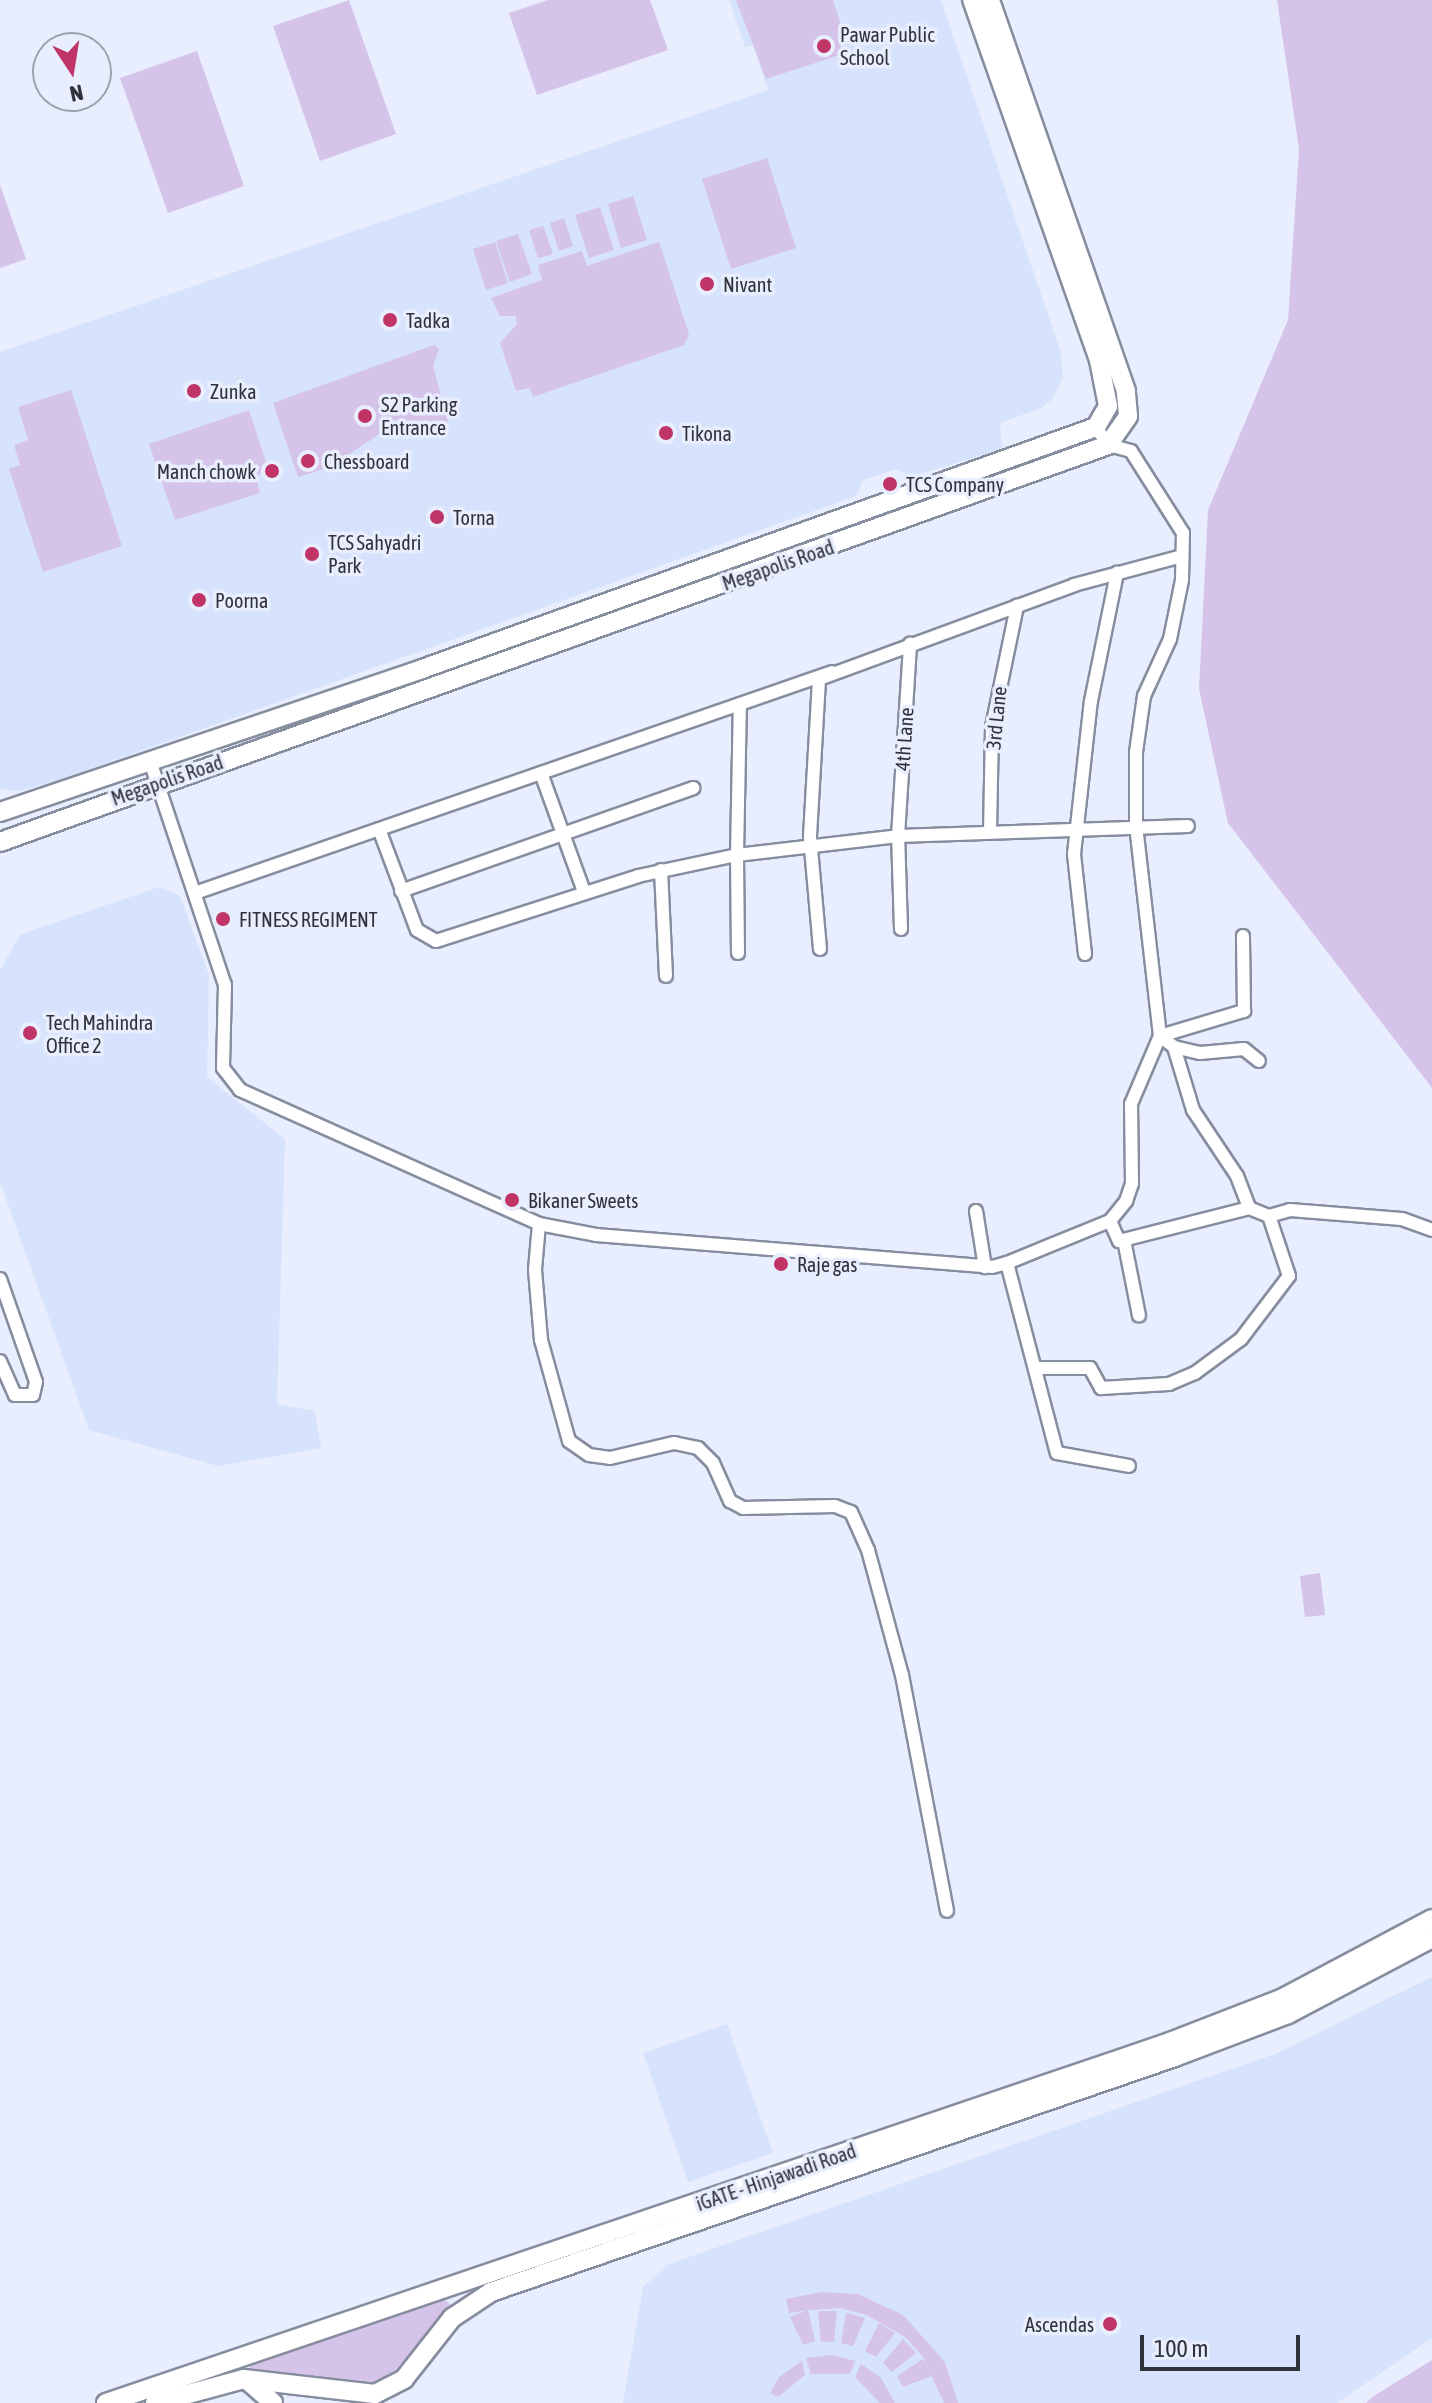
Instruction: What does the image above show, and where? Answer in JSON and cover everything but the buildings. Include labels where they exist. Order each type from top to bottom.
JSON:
[{"type":"street","points":[[150,761],[225,985],[223,1068],[240,1090],[539,1224],[596,1235],[985,1267],[1007,1263],[1110,1221],[1132,1184],[1131,1104],[1160,1036],[1136,825],[1136,752],[1144,696],[1170,639],[1183,533],[1131,451],[1108,445],[1096,427],[1108,406],[1099,360],[972,0]]},
{"type":"street","points":[[990,0],[1126,391],[1128,416],[1108,445]]},
{"type":"street","name":"Megapolis Road","points":[[0,812],[1096,427]]},
{"type":"street","name":"Megapolis Road","points":[[0,842],[1108,445]]},
{"type":"street","points":[[195,893],[1017,606],[1117,573],[1182,556]]},
{"type":"street","points":[[1085,954],[1074,854],[1091,701],[1117,573]]},
{"type":"street","name":"3rd Lane","points":[[990,832],[992,727],[1017,606]]},
{"type":"street","name":"4th Lane","points":[[901,929],[898,836],[910,643]]},
{"type":"street","points":[[820,949],[813,845],[816,686],[832,672]]},
{"type":"street","points":[[738,953],[740,704]]},
{"type":"street","points":[[541,773],[584,892]]},
{"type":"street","points":[[401,891],[693,788]]},
{"type":"street","points":[[379,829],[417,930],[436,941],[661,870],[737,855],[898,836],[1136,825],[1188,826]]},
{"type":"street","points":[[661,870],[666,976]]},
{"type":"street","points":[[1160,1036],[1244,1011],[1243,936]]},
{"type":"street","points":[[1160,1036],[1174,1047],[1200,1053],[1244,1049],[1259,1061]]},
{"type":"street","points":[[1174,1047],[1193,1110],[1237,1176],[1249,1208]]},
{"type":"street","points":[[1110,1221],[1119,1241],[1249,1208],[1269,1216],[1290,1210],[1402,1219],[1432,1230]]},
{"type":"street","points":[[976,1211],[985,1267]]},
{"type":"street","points":[[1036,1368],[1090,1368],[1101,1388],[1169,1384],[1195,1373],[1241,1339],[1289,1276],[1269,1216]]},
{"type":"street","points":[[539,1224],[535,1270],[541,1340],[569,1441],[589,1455],[610,1458],[674,1443],[698,1448],[713,1463],[730,1501],[743,1508],[835,1506],[851,1512],[868,1550],[902,1675],[947,1911]]},
{"type":"street","points":[[1124,1240],[1139,1316]]},
{"type":"street","points":[[1007,1263],[1057,1453],[1129,1466]]},
{"type":"street","points":[[0,1279],[36,1382],[33,1395],[15,1395],[0,1361]]},
{"type":"street","name":"iGATE - Hinjawadi Road","points":[[106,2403],[455,2287],[1198,2031],[1281,1999],[1432,1919]]},
{"type":"street","name":"iGATE - Hinjawadi Road","points":[[155,2403],[244,2379],[292,2394],[368,2399],[404,2379],[462,2309],[491,2292],[1260,2025],[1375,1972],[1432,1938]]},
{"type":"street","points":[[455,2287],[462,2309]]},
{"type":"street","points":[[244,2379],[273,2403]]},
{"type":"shaded area","points":[[349,0],[396,134],[320,161],[273,26]]},
{"type":"shaded area","points":[[548,0],[650,0],[668,50],[537,95],[509,13]]},
{"type":"shaded area","name":"TCS Sahyadri Park","points":[[729,0],[941,0],[1061,353],[1063,377],[1053,398],[1042,408],[1000,423],[1002,449],[910,477],[897,469],[863,480],[856,496],[59,780],[18,791],[0,789],[0,352],[768,90],[753,45],[745,47]]},
{"type":"shaded area","points":[[736,0],[833,0],[846,41],[840,44],[843,54],[766,79]]},
{"type":"shaded area","points":[[1277,0],[1432,0],[1432,1088],[1228,823],[1199,689],[1208,510],[1288,320],[1299,149]]},
{"type":"shaded area","points":[[197,51],[244,186],[168,213],[120,78]]},
{"type":"shaded area","points":[[767,158],[796,248],[731,269],[702,179]]},
{"type":"shaded area","points":[[0,185],[26,259],[0,268]]},
{"type":"shaded area","points":[[633,196],[647,240],[621,248],[608,204]]},
{"type":"shaded area","points":[[600,207],[614,250],[589,258],[575,215]]},
{"type":"shaded area","points":[[564,218],[573,246],[559,251],[550,223]]},
{"type":"shaded area","points":[[543,226],[553,254],[538,258],[529,230]]},
{"type":"shaded area","points":[[518,234],[532,274],[510,282],[496,241]]},
{"type":"shaded area","points":[[495,242],[508,283],[486,290],[473,249]]},
{"type":"shaded area","points":[[659,242],[689,334],[684,345],[533,397],[529,388],[516,391],[500,343],[517,324],[516,316],[500,316],[491,298],[542,280],[538,265],[582,251],[587,266]]},
{"type":"shaded area","points":[[434,345],[439,349],[433,366],[448,422],[384,431],[330,467],[298,477],[273,403]]},
{"type":"shaded area","points":[[71,390],[122,546],[43,572],[9,469],[20,465],[14,445],[28,440],[18,407]]},
{"type":"shaded area","points":[[249,410],[267,465],[256,478],[260,493],[175,520],[149,444]]},
{"type":"shaded area","points":[[159,887],[180,896],[209,975],[207,1077],[285,1139],[277,1404],[315,1411],[321,1448],[218,1466],[89,1430],[0,1182],[0,970],[21,934]]},
{"type":"shaded area","points":[[1320,1573],[1325,1615],[1305,1617],[1300,1576]]},
{"type":"shaded area","name":"Ascendas","points":[[1432,1977],[1432,2338],[1337,2403],[623,2403],[643,2287],[669,2264],[1275,2054]]},
{"type":"shaded area","points":[[727,2024],[773,2153],[688,2182],[643,2053]]},
{"type":"shaded area","points":[[821,2292],[858,2294],[903,2315],[945,2362],[958,2403],[944,2403],[923,2357],[905,2337],[867,2315],[840,2308],[789,2313],[786,2299]]},
{"type":"shaded area","points":[[443,2298],[452,2306],[383,2384],[362,2388],[250,2372],[250,2364]]},
{"type":"shaded area","points":[[808,2310],[815,2341],[803,2345],[790,2317]]},
{"type":"shaded area","points":[[818,2311],[837,2311],[834,2342],[821,2342]]},
{"type":"shaded area","points":[[846,2313],[865,2318],[853,2346],[841,2343]]},
{"type":"shaded area","points":[[879,2323],[895,2333],[876,2357],[865,2351]]},
{"type":"shaded area","points":[[903,2339],[916,2353],[892,2372],[883,2363]]},
{"type":"shaded area","points":[[832,2355],[855,2361],[850,2374],[811,2374],[806,2358]]},
{"type":"shaded area","points":[[923,2359],[932,2376],[903,2387],[897,2376]]},
{"type":"shaded area","points":[[1432,2360],[1432,2403],[1366,2403],[1374,2396]]},
{"type":"shaded area","points":[[802,2361],[805,2375],[778,2397],[770,2393],[779,2377]]},
{"type":"shaded area","points":[[861,2364],[881,2378],[895,2403],[880,2403],[855,2377]]},
{"type":"place","name":"Pawar Public School","points":[[824,46]]},
{"type":"place","name":"Nivant","points":[[707,284]]},
{"type":"place","name":"Tadka","points":[[390,320]]},
{"type":"place","name":"Zunka","points":[[194,391]]},
{"type":"place","name":"S2 Parking Entrance","points":[[365,416]]},
{"type":"place","name":"Tikona","points":[[666,433]]},
{"type":"place","name":"Chessboard","points":[[308,461]]},
{"type":"place","name":"Manch chowk","points":[[272,471]]},
{"type":"place","name":"TCS Company","points":[[890,484]]},
{"type":"place","name":"Torna","points":[[437,517]]},
{"type":"place","name":"TCS Sahyadri Park","points":[[312,554]]},
{"type":"place","name":"Poorna","points":[[199,600]]},
{"type":"place","name":"FITNESS REGIMENT","points":[[223,919]]},
{"type":"place","name":"Tech Mahindra Office 2","points":[[30,1033]]},
{"type":"place","name":"Bikaner Sweets","points":[[512,1200]]},
{"type":"place","name":"Raje gas","points":[[781,1264]]},
{"type":"place","name":"Ascendas","points":[[1110,2324]]}]
